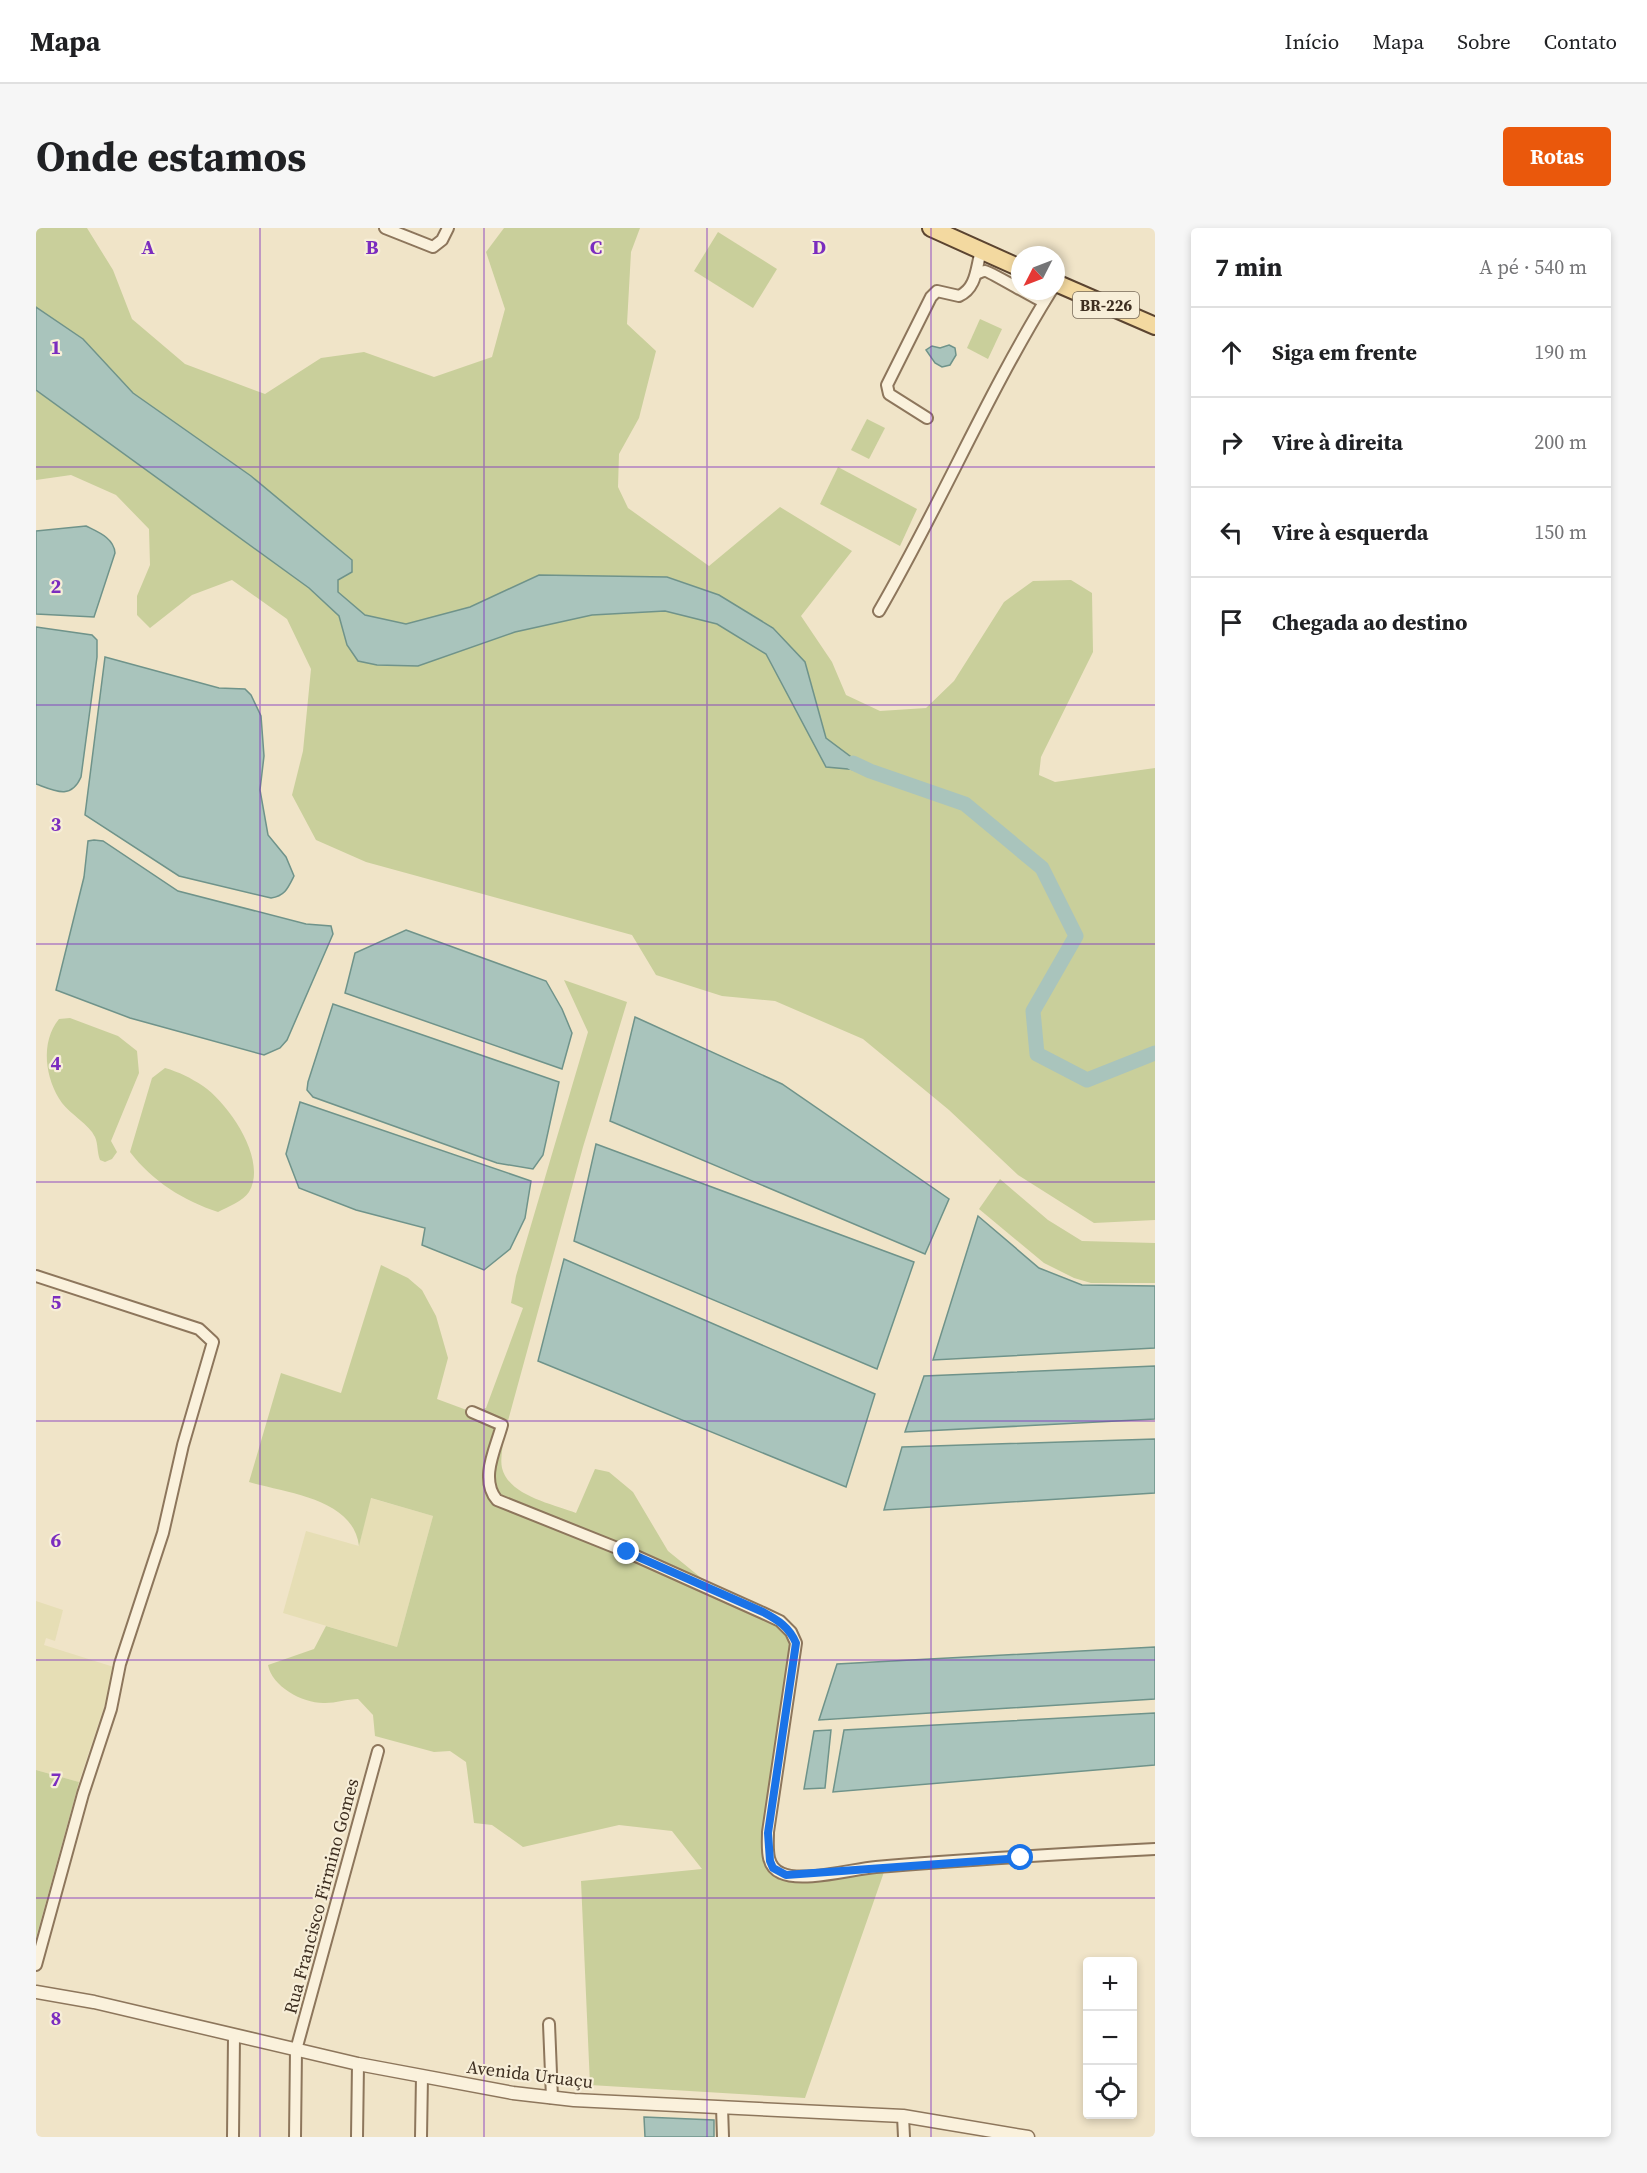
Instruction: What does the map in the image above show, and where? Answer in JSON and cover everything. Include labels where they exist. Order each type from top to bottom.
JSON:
[{"type":"main road","points":[[931,228],[1011,264]]},
{"type":"main road","name":"BR-226","points":[[1065,287],[1155,326]]},
{"type":"street","points":[[385,228],[433,247],[442,240],[448,228]]},
{"type":"street","points":[[927,418],[888,394],[887,385],[934,293],[941,290],[954,296],[964,294],[976,274],[981,251]]},
{"type":"street","points":[[879,611],[930,522],[973,431],[1044,302],[1011,286],[990,272],[976,274]]},
{"type":"street","points":[[36,1276],[199,1329],[213,1342],[183,1445],[163,1533],[120,1664],[111,1709],[83,1794],[36,1965]]},
{"type":"street","points":[[472,1412],[502,1425],[489,1472],[490,1492],[497,1500],[722,1594],[780,1621],[791,1632],[796,1643],[768,1833],[768,1852],[773,1868],[778,1872],[786,1875],[809,1875],[875,1867],[1155,1849]]},
{"type":"street","name":"Rua Francisco Firmino Gomes","points":[[295,2137],[296,2050],[378,1752]]},
{"type":"street","name":"Avenida Uruaçu","points":[[36,1992],[94,2002],[358,2064],[477,2088],[552,2098],[903,2116],[1028,2137]]},
{"type":"street","points":[[549,2024],[552,2098]]},
{"type":"street","points":[[233,2137],[234,2036]]},
{"type":"street","points":[[357,2137],[358,2064]]},
{"type":"street","points":[[421,2137],[422,2076]]},
{"type":"street","points":[[722,2107],[723,2137]]},
{"type":"street","points":[[903,2116],[904,2137]]},
{"type":"shaded area","points":[[370,1498],[433,1516],[397,1647],[283,1613],[306,1531],[359,1546]]},
{"type":"shaded area","points":[[36,1601],[63,1610],[55,1641],[46,1638],[44,1645],[117,1668],[79,1782],[36,1770]]},
{"type":"green space","points":[[36,228],[87,228],[113,270],[132,319],[185,364],[265,394],[321,358],[364,352],[434,377],[492,357],[505,309],[486,252],[504,228],[640,228],[631,252],[627,324],[656,351],[639,418],[619,454],[618,487],[628,508],[709,566],[780,507],[852,551],[801,616],[832,662],[846,695],[880,711],[926,708],[954,681],[1004,602],[1033,581],[1071,580],[1092,593],[1093,652],[1041,757],[1039,775],[1055,782],[1155,768],[1155,1220],[1094,1223],[1018,1175],[949,1110],[863,1039],[775,1001],[722,996],[656,975],[632,935],[366,862],[316,840],[292,795],[303,751],[311,669],[287,619],[232,580],[192,595],[150,628],[137,615],[137,596],[150,565],[149,529],[116,495],[71,475],[36,480],[36,390],[309,588],[339,616],[347,645],[515,632],[592,615],[665,611],[717,624],[766,654],[826,767],[868,770],[826,738],[805,662],[719,595],[668,577],[539,575],[470,607],[406,624],[365,615],[338,592],[338,580],[352,560],[251,476],[133,393],[83,339],[36,307]]},
{"type":"green space","points":[[718,232],[777,269],[753,308],[694,271]]},
{"type":"green space","points":[[980,319],[1002,329],[988,359],[967,348]]},
{"type":"green space","points":[[867,419],[885,428],[869,459],[851,450]]},
{"type":"green space","points":[[838,467],[917,509],[900,546],[820,504]]},
{"type":"green space","points":[[564,980],[627,1002],[583,1147],[503,1439],[502,1468],[506,1478],[522,1492],[576,1513],[595,1469],[609,1472],[633,1492],[668,1551],[721,1594],[780,1621],[796,1643],[768,1833],[774,1875],[784,1880],[884,1872],[805,2098],[590,2085],[581,1881],[702,1869],[672,1831],[619,1825],[523,1847],[492,1825],[474,1823],[466,1762],[450,1751],[434,1752],[375,1736],[373,1715],[358,1699],[325,1703],[308,1701],[282,1687],[268,1665],[314,1649],[326,1626],[397,1647],[433,1516],[371,1498],[359,1546],[354,1530],[345,1517],[332,1508],[299,1494],[249,1482],[281,1373],[341,1393],[381,1265],[408,1278],[422,1290],[436,1316],[448,1358],[437,1399],[472,1412],[486,1408],[523,1308],[511,1303],[516,1276],[588,1032]]},
{"type":"green space","points":[[70,1018],[118,1036],[137,1051],[139,1073],[111,1141],[117,1152],[112,1159],[105,1162],[100,1160],[96,1139],[92,1132],[62,1103],[49,1072],[47,1049],[49,1038],[59,1019]]},
{"type":"green space","points":[[165,1068],[189,1078],[213,1094],[234,1119],[250,1149],[254,1179],[249,1192],[239,1201],[218,1212],[169,1189],[148,1172],[130,1152],[152,1078]]},
{"type":"green space","points":[[1000,1179],[1048,1220],[1082,1241],[1155,1243],[1155,1283],[1091,1283],[1074,1278],[1044,1263],[979,1209]]},
{"type":"green space","points":[[36,1770],[79,1782],[36,1938]]},
{"type":"water","points":[[36,307],[83,339],[133,393],[251,476],[352,560],[352,572],[338,580],[338,592],[365,615],[406,624],[470,607],[539,575],[667,577],[719,595],[773,628],[805,662],[826,738],[870,771],[826,767],[766,654],[717,624],[665,611],[592,615],[515,632],[418,666],[377,665],[358,661],[347,645],[339,616],[309,588],[36,390]]},
{"type":"water","points":[[949,345],[955,348],[956,355],[950,365],[942,367],[935,363],[926,350],[932,346],[940,348]]},
{"type":"water","points":[[86,526],[109,539],[115,553],[94,617],[36,614],[36,531]]},
{"type":"water","points":[[36,627],[92,635],[97,640],[97,657],[81,777],[72,789],[62,792],[36,784]]},
{"type":"water","points":[[105,657],[219,688],[245,689],[251,695],[261,716],[264,756],[260,790],[268,835],[286,857],[294,876],[283,893],[271,898],[179,876],[85,815]]},
{"type":"water","points":[[88,841],[103,841],[178,891],[306,924],[331,926],[333,934],[287,1040],[280,1048],[264,1055],[130,1018],[56,990],[84,877]]},
{"type":"water","points":[[406,930],[546,981],[572,1033],[562,1069],[345,993],[355,953]]},
{"type":"water","points":[[333,1004],[559,1082],[543,1155],[533,1169],[497,1163],[313,1097],[307,1090],[308,1082]]},
{"type":"water","points":[[635,1017],[782,1084],[949,1199],[925,1254],[610,1121]]},
{"type":"water","points":[[300,1102],[531,1181],[525,1218],[510,1249],[484,1270],[422,1245],[425,1228],[356,1210],[299,1188],[286,1154]]},
{"type":"water","points":[[596,1144],[914,1262],[877,1369],[574,1241]]},
{"type":"water","points":[[978,1216],[1039,1268],[1082,1285],[1155,1286],[1155,1348],[933,1360]]},
{"type":"water","points":[[564,1259],[875,1394],[846,1487],[538,1361]]},
{"type":"water","points":[[1155,1366],[1155,1419],[905,1432],[924,1376]]},
{"type":"water","points":[[1155,1439],[1155,1493],[884,1510],[902,1447]]},
{"type":"water","points":[[1155,1647],[1155,1699],[819,1720],[837,1664]]},
{"type":"water","points":[[1155,1713],[1155,1765],[833,1792],[844,1730]]},
{"type":"water","points":[[831,1730],[825,1788],[804,1789],[814,1731]]},
{"type":"water","points":[[644,2117],[714,2120],[714,2137],[645,2137]]},
{"type":"waterway","points":[[853,763],[965,804],[1042,868],[1076,936],[1033,1011],[1037,1054],[1087,1080],[1155,1053]]},
{"type":"route","points":[[627,1552],[763,1612],[780,1621],[791,1632],[796,1643],[768,1833],[770,1861],[778,1872],[786,1875],[809,1875],[875,1867],[1021,1858]]}]
